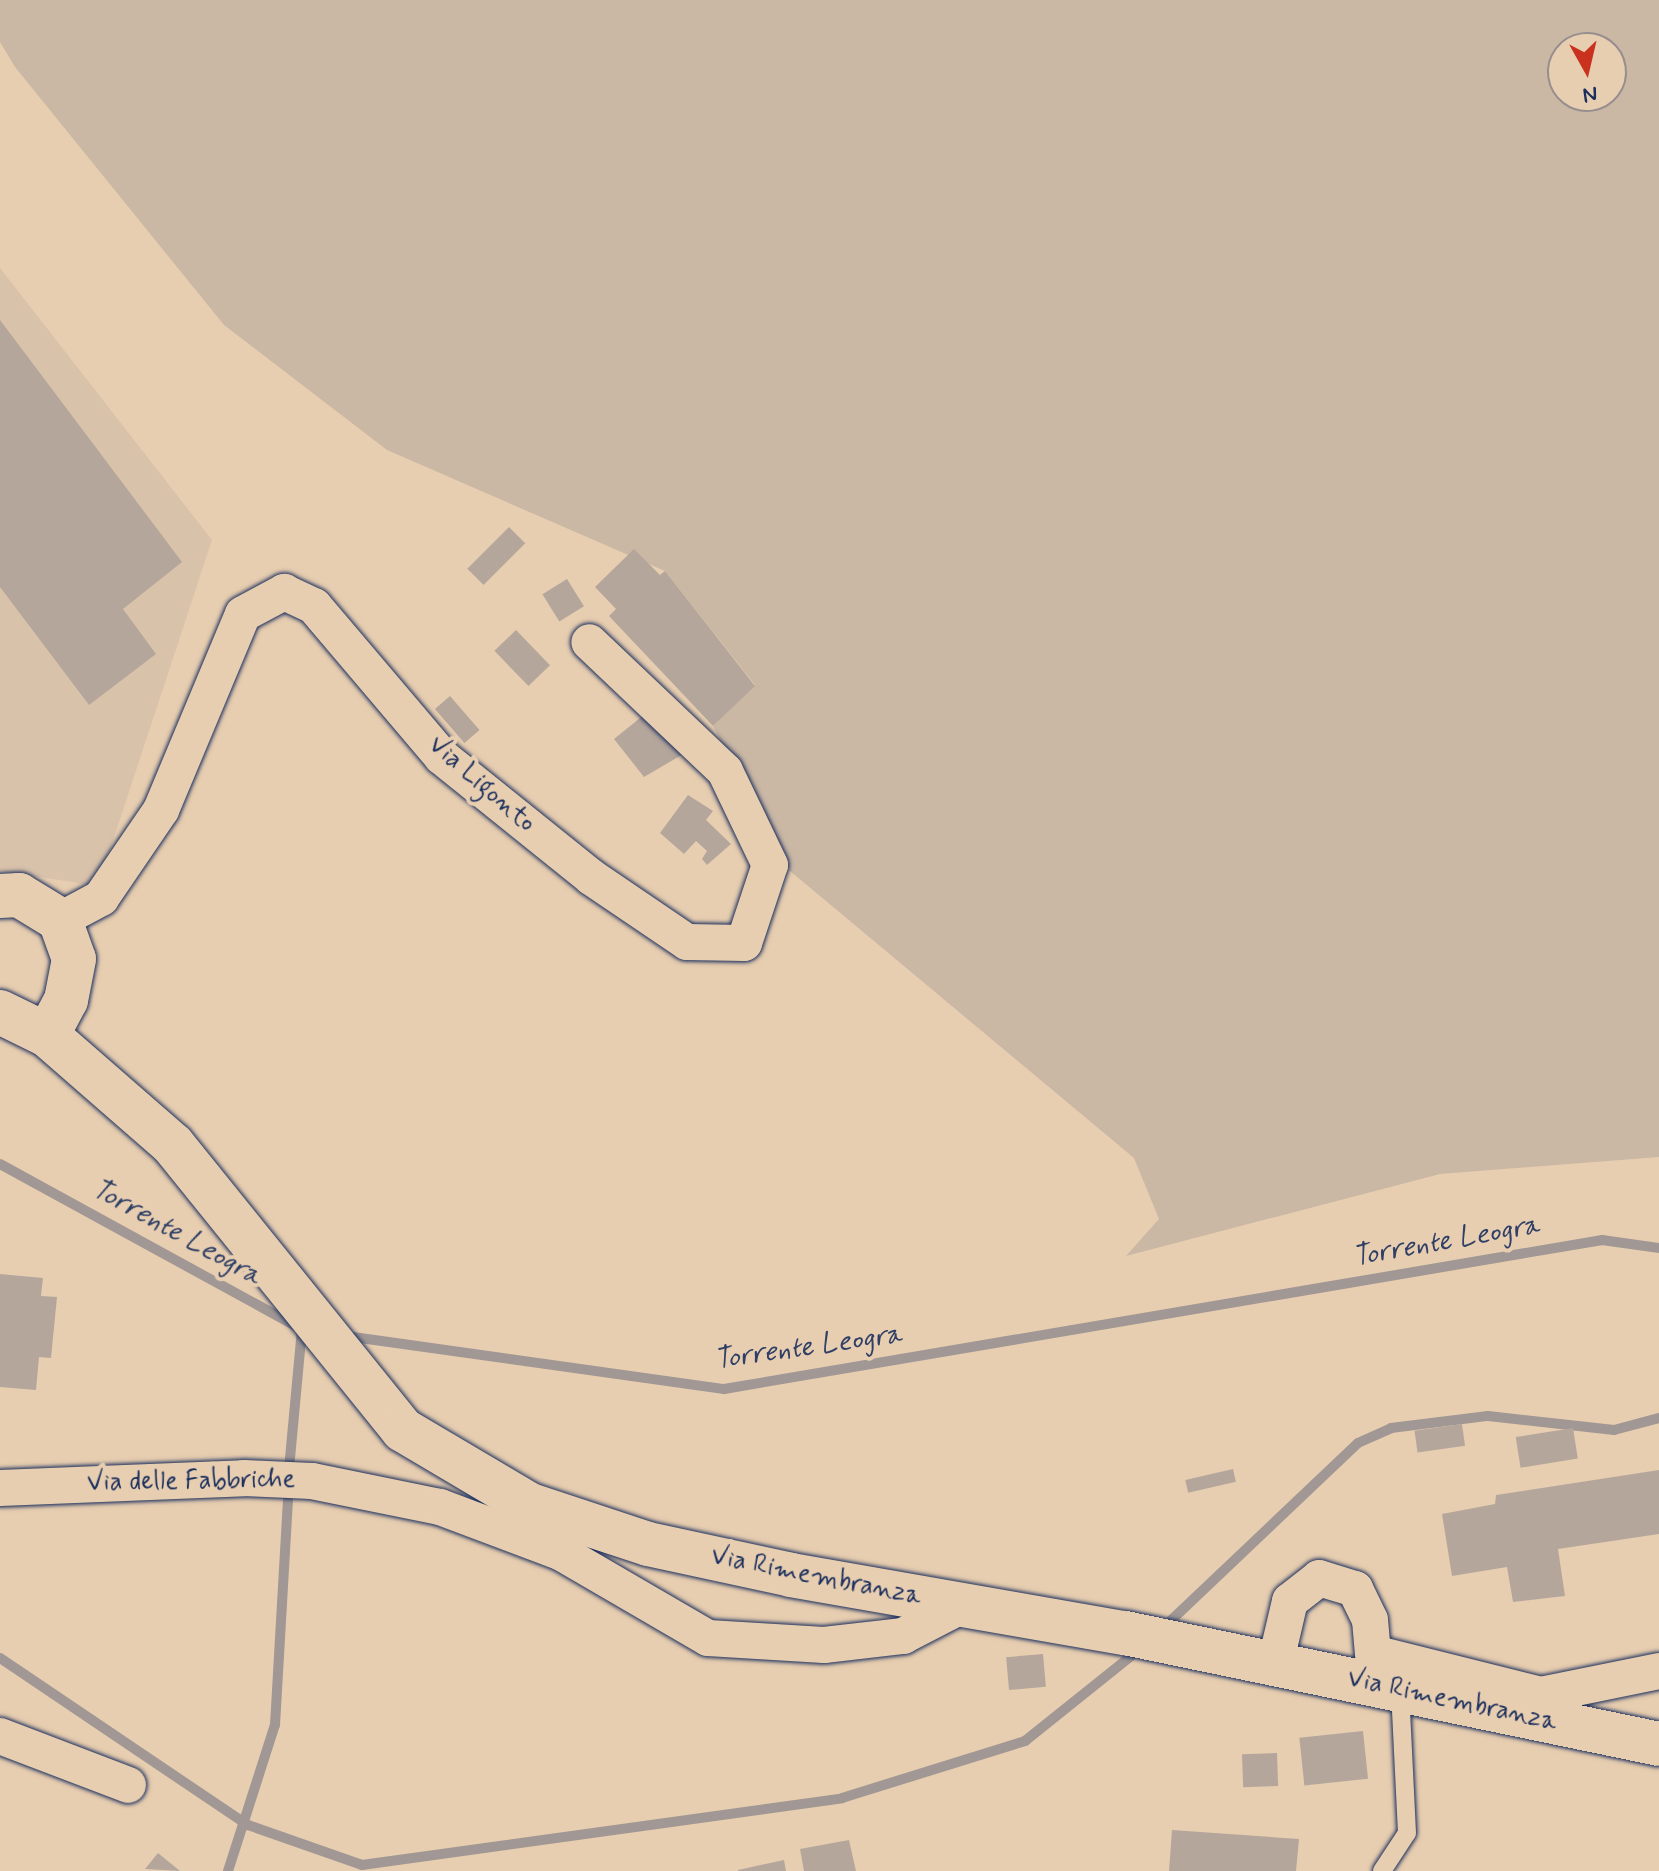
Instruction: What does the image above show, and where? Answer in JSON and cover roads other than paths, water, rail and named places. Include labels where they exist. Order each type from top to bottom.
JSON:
[{"type":"main road","points":[[0,896],[19,895],[60,920],[74,959],[66,1000],[47,1035]]},
{"type":"main road","name":"Via Rimembranza","points":[[0,1012],[47,1035],[137,1110],[403,1430],[530,1505],[648,1544],[1125,1633],[1659,1744]]},
{"type":"street","name":"Via Ligonto","points":[[60,920],[101,898],[161,810],[243,614],[284,592],[314,606],[442,757],[591,877],[687,942],[744,943],[770,865],[725,771],[589,642]]},
{"type":"street","name":"Via delle Fabbriche","points":[[0,1488],[244,1478],[312,1481],[440,1507],[560,1552],[708,1638],[824,1645],[903,1636],[963,1605]]},
{"type":"street","points":[[1373,1653],[1370,1620],[1355,1589],[1319,1578],[1290,1601],[1291,1668],[1373,1653],[1541,1695],[1659,1671]]},
{"type":"street","points":[[0,1736],[128,1785]]},
{"type":"lane","points":[[1382,1871],[1407,1833],[1400,1690]]},
{"type":"waterway","name":"Torrente Leogra","points":[[0,1164],[299,1328]]},
{"type":"waterway","name":"Torrente Leogra","points":[[346,1336],[724,1389],[1602,1240],[1659,1248]]},
{"type":"waterway","points":[[289,1469],[302,1330]]},
{"type":"waterway","points":[[1162,1629],[1358,1443],[1391,1428],[1488,1416],[1614,1430],[1659,1418]]},
{"type":"waterway","points":[[228,1871],[275,1725],[288,1500]]},
{"type":"waterway","points":[[0,1658],[248,1825],[362,1865],[842,1798],[1025,1741],[1141,1648]]}]
